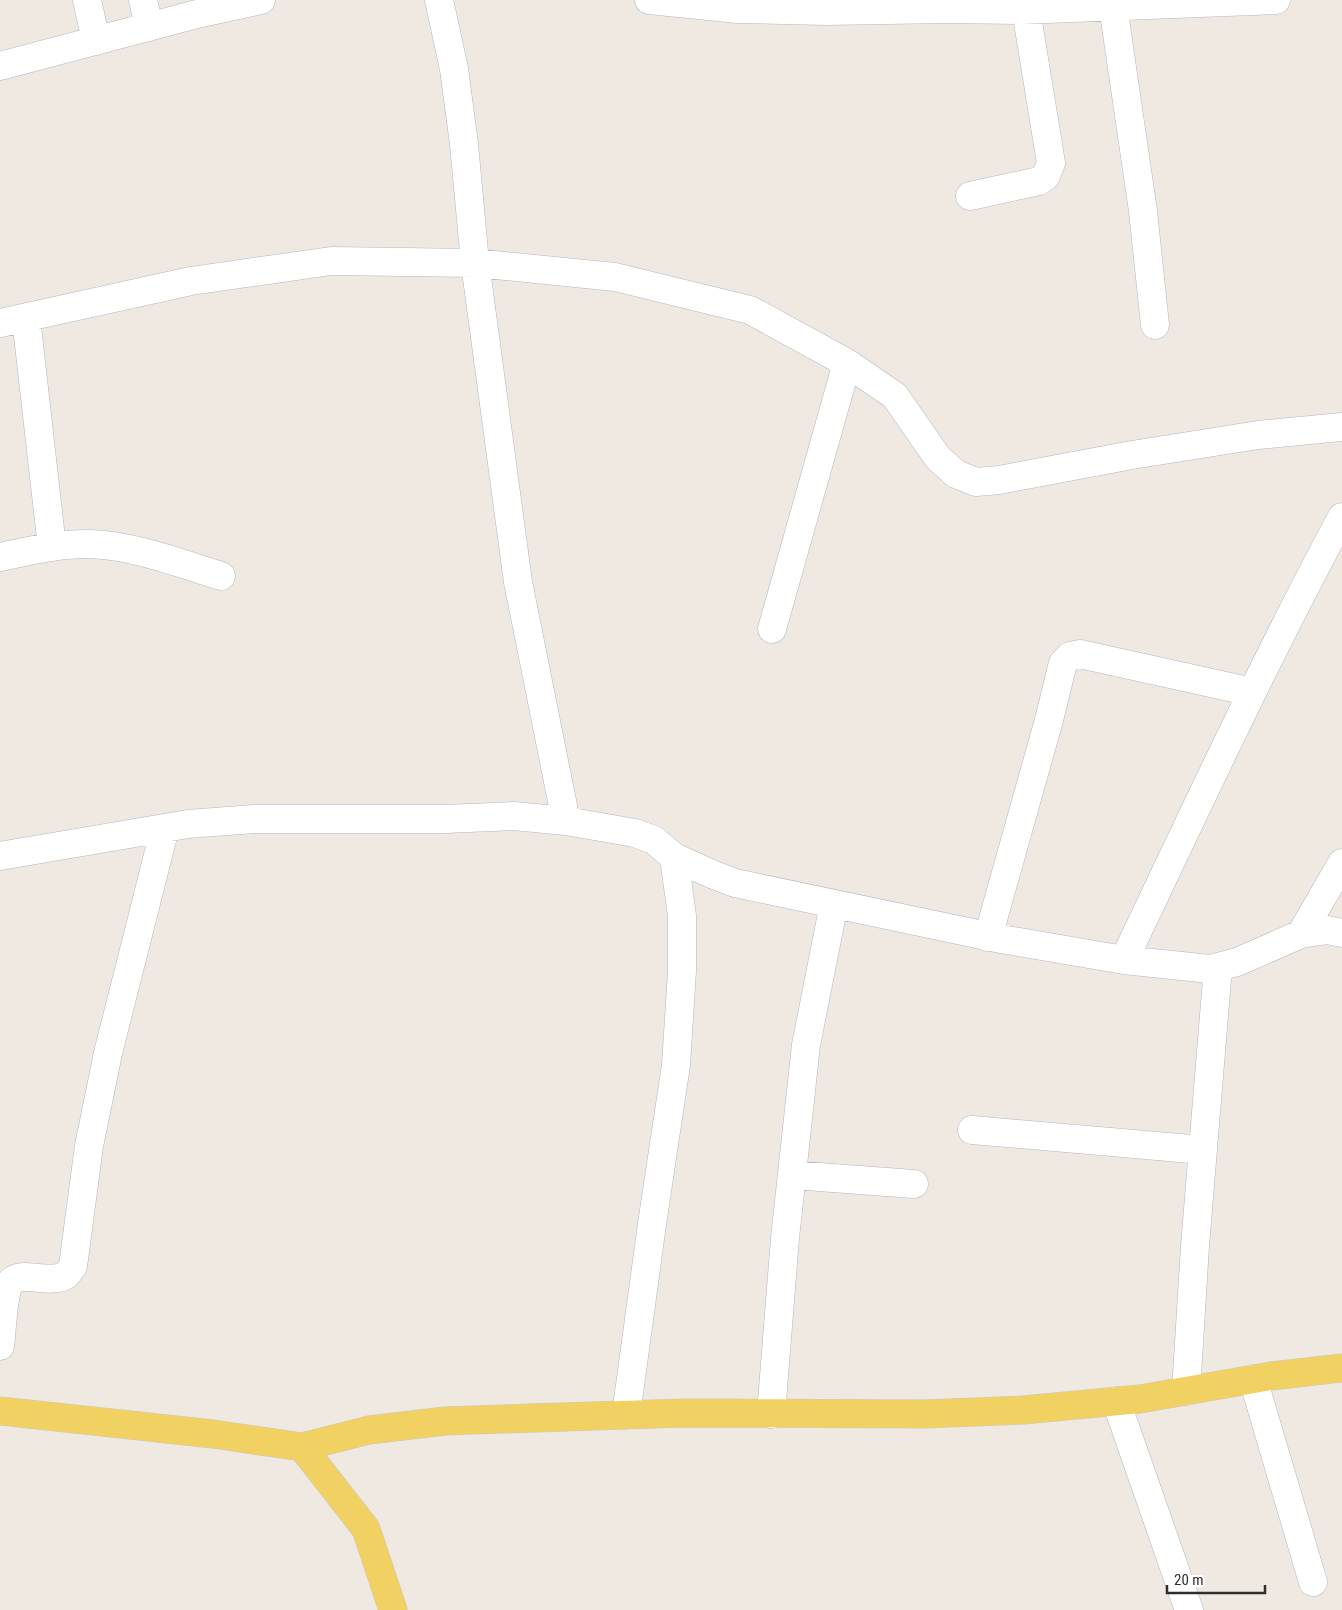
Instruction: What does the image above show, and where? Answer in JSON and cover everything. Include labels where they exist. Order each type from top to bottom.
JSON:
[{"type":"main road","points":[[0,1411],[213,1434],[302,1447],[369,1430],[445,1421],[683,1413],[925,1414],[1023,1410],[1140,1399],[1253,1379],[1342,1368]]},
{"type":"main road","points":[[302,1447],[366,1529],[393,1610]]},
{"type":"street","points":[[87,0],[96,41]]},
{"type":"street","points":[[143,0],[149,27]]},
{"type":"street","points":[[0,66],[201,13],[261,0]]},
{"type":"street","points":[[440,0],[454,69],[464,144],[475,263],[518,582],[566,821]]},
{"type":"street","points":[[649,0],[738,9],[826,11],[1026,10],[1276,0]]},
{"type":"street","points":[[1113,6],[1143,211],[1155,325]]},
{"type":"street","points":[[970,196],[1038,181],[1046,176],[1051,162],[1026,10]]},
{"type":"street","points":[[52,547],[7,321],[192,281],[331,261],[475,263],[615,277],[750,310],[847,363],[895,396],[938,458],[956,474],[976,482],[999,480],[1132,455],[1258,435],[1342,427]]},
{"type":"street","points":[[772,629],[847,363]]},
{"type":"street","points":[[1124,960],[1299,596],[1342,517]]},
{"type":"street","points":[[0,557],[52,547],[90,544],[120,548],[158,557],[221,576]]},
{"type":"street","points":[[988,937],[1064,663],[1070,656],[1080,654],[1252,692]]},
{"type":"street","points":[[0,856],[188,824],[254,819],[444,819],[514,816],[566,821],[635,833],[654,840],[674,857],[736,883],[988,937],[1124,960],[1210,969],[1237,962],[1301,934],[1327,930],[1342,933]]},
{"type":"street","points":[[0,1346],[6,1293],[11,1282],[18,1277],[53,1280],[67,1275],[73,1266],[89,1146],[108,1053],[165,828]]},
{"type":"street","points":[[626,1415],[676,1065],[682,971],[682,925],[674,857]]},
{"type":"street","points":[[1301,934],[1342,863]]},
{"type":"street","points":[[771,1414],[784,1248],[806,1045],[834,904]]},
{"type":"street","points":[[1186,1391],[1218,967]]},
{"type":"street","points":[[972,1130],[1203,1150]]},
{"type":"street","points":[[792,1175],[914,1184]]},
{"type":"street","points":[[1253,1379],[1312,1582]]},
{"type":"street","points":[[1116,1401],[1189,1610]]}]
